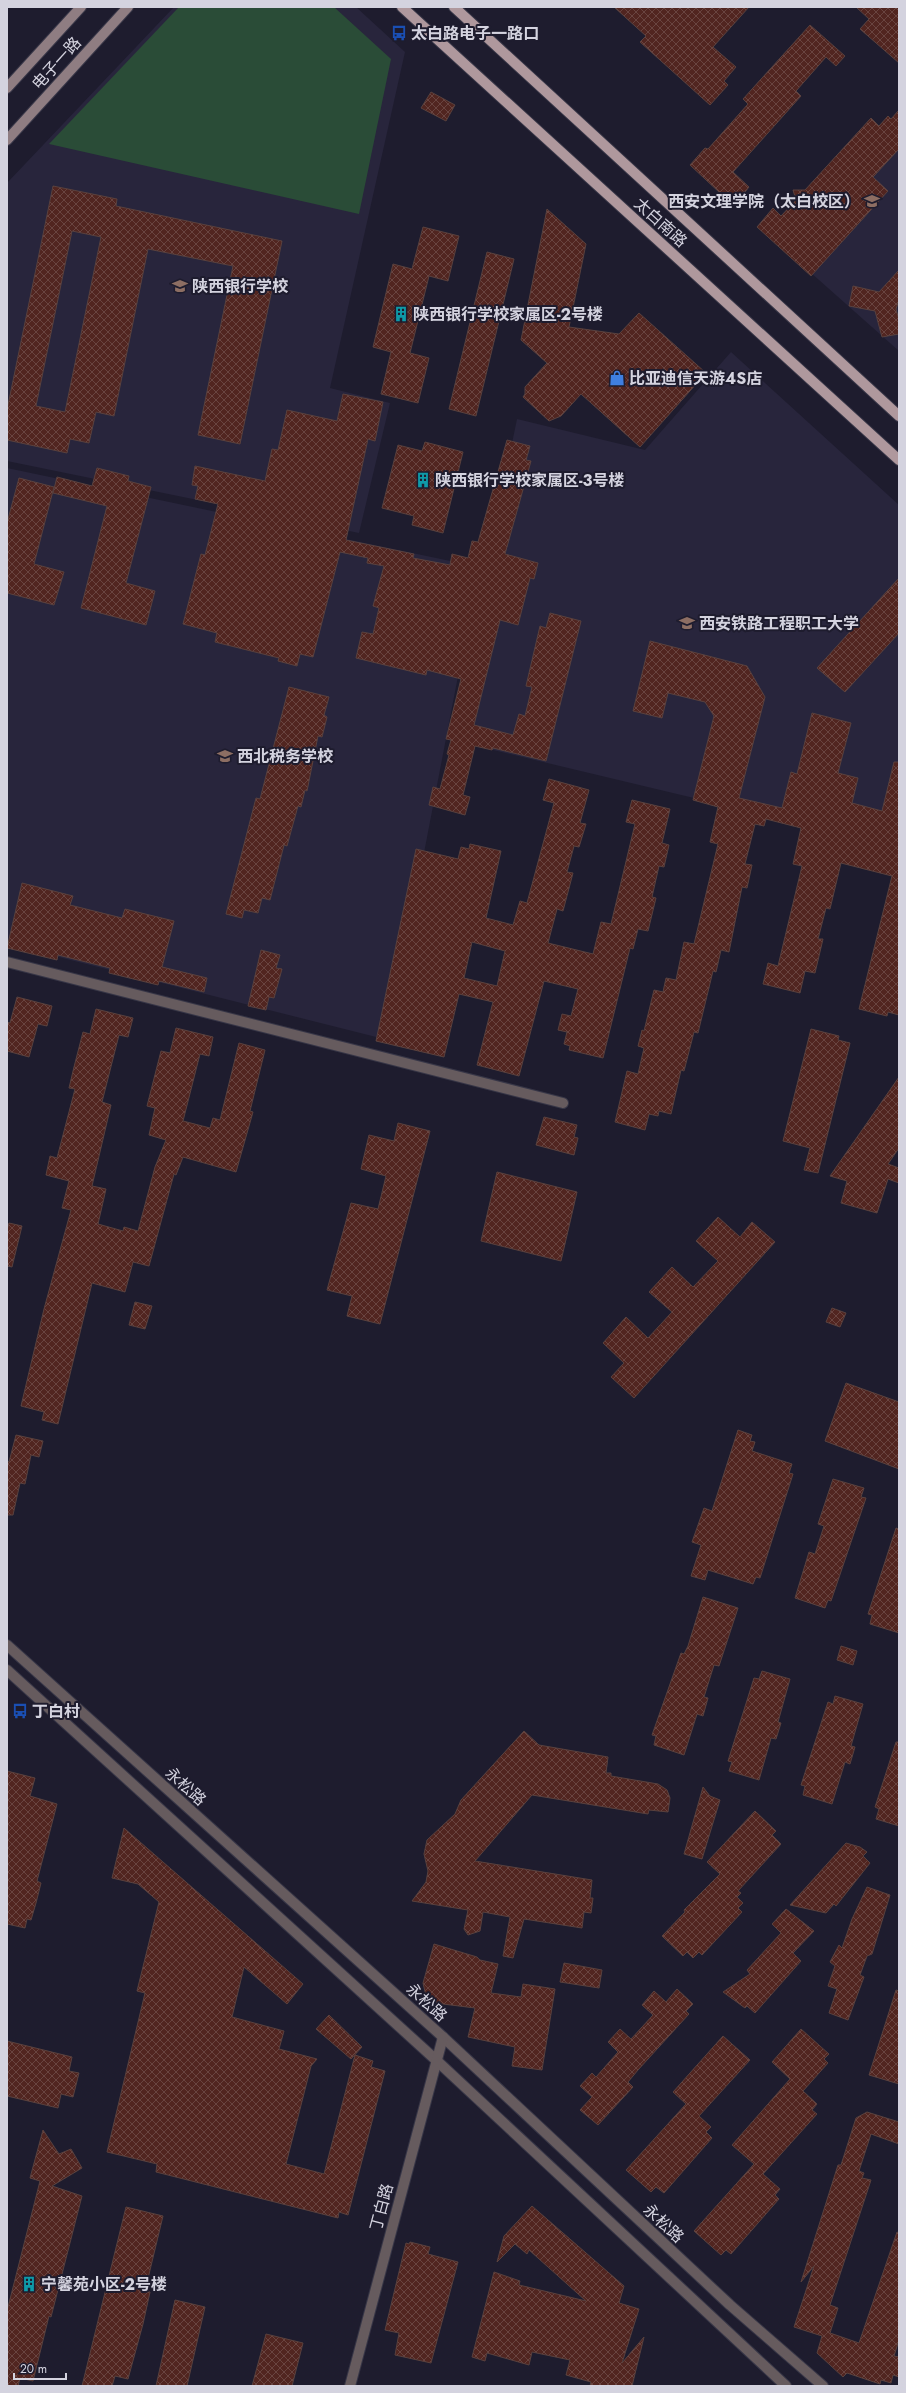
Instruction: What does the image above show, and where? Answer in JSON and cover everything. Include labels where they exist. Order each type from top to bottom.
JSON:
[{"type":"main road","name":"电子一路","points":[[7,88],[81,7]]},
{"type":"main road","name":"电子一路","points":[[7,140],[128,7]]},
{"type":"main road","name":"太白南路","points":[[402,7],[899,460]]},
{"type":"main road","name":"太白南路","points":[[454,7],[899,416]]},
{"type":"street","points":[[7,962],[563,1103]]},
{"type":"street","name":"永松路","points":[[7,1645],[443,2037],[730,2305],[823,2386]]},
{"type":"street","points":[[7,1670],[436,2060],[786,2386]]},
{"type":"street","name":"丁白路","points":[[350,2386],[443,2037]]},
{"type":"shaded area","name":"陕西银行学校","points":[[174,7],[356,7],[405,52],[330,388],[390,403],[359,533],[7,461],[7,183]]},
{"type":"shaded area","name":"西安文理学院（太白校区）","points":[[899,147],[899,351],[792,256]]},
{"type":"shaded area","name":"西安铁路工程职工大学","points":[[731,352],[899,505],[899,847],[451,740],[517,419],[645,450]]},
{"type":"shaded area","name":"西北税务学校","points":[[7,468],[479,567],[388,1040],[7,944]]},
{"type":"green space","points":[[179,7],[334,7],[391,59],[359,214],[49,144]]},
{"type":"building","points":[[614,7],[749,7],[713,47],[736,67],[724,81],[728,85],[710,105],[640,42],[646,36]]},
{"type":"building","points":[[856,7],[899,7],[899,63],[860,29],[869,19]]},
{"type":"building","points":[[810,25],[845,56],[836,66],[826,57],[796,91],[801,96],[733,172],[749,187],[734,206],[690,165],[705,148],[708,149],[748,104],[743,99]]},
{"type":"building","points":[[431,92],[455,105],[446,121],[421,108]]},
{"type":"building","points":[[899,110],[899,149],[873,177],[888,191],[811,276],[757,227],[773,208],[781,216],[796,200],[793,190],[805,190],[871,118],[879,126],[888,116],[891,119]]},
{"type":"building","points":[[53,186],[117,199],[116,206],[282,241],[240,444],[198,435],[233,266],[148,249],[114,416],[96,412],[89,443],[70,439],[67,453],[7,440],[7,410]],"holes":[[[72,231],[101,237],[65,412],[36,406]]]},
{"type":"building","name":"比亚迪信天游4S店","points":[[547,209],[586,244],[569,327],[619,334],[639,313],[706,373],[640,447],[581,394],[561,416],[549,421],[523,397],[525,394],[525,387],[547,363],[521,340]]},
{"type":"building","name":"陕西银行学校家属区-2号楼","points":[[423,227],[459,236],[448,281],[429,276],[410,353],[429,358],[418,403],[381,394],[391,352],[373,347],[393,264],[412,269]]},
{"type":"building","points":[[487,252],[514,259],[476,416],[449,409]]},
{"type":"building","points":[[899,270],[899,300],[896,309],[899,320],[899,334],[882,337],[875,311],[849,306],[853,286],[879,292]]},
{"type":"building","points":[[343,394],[383,402],[375,441],[368,439],[346,540],[414,554],[413,558],[450,565],[452,554],[468,558],[472,541],[478,542],[507,440],[530,446],[526,460],[531,461],[505,554],[538,563],[534,579],[530,578],[518,625],[500,620],[474,725],[513,735],[519,714],[525,716],[532,687],[526,686],[540,626],[546,628],[550,613],[581,621],[546,761],[493,748],[492,750],[475,746],[463,795],[470,797],[465,815],[429,805],[433,787],[440,789],[449,755],[447,754],[451,740],[446,739],[461,679],[427,670],[426,675],[356,658],[362,632],[373,634],[379,608],[373,606],[384,566],[367,563],[368,558],[340,552],[313,657],[300,654],[297,666],[278,661],[279,658],[215,642],[217,633],[183,624],[201,554],[205,555],[218,504],[195,499],[198,486],[192,485],[195,466],[265,481],[272,449],[278,450],[287,410],[337,421]]},
{"type":"building","name":"陕西银行学校家属区-3号楼","points":[[425,442],[463,452],[443,533],[412,525],[414,516],[382,508],[398,445],[422,451]]},
{"type":"building","points":[[97,468],[129,476],[128,481],[151,487],[126,583],[155,591],[146,625],[81,608],[107,506],[53,493],[57,477],[92,486]]},
{"type":"building","points":[[19,478],[54,487],[34,564],[64,572],[54,605],[7,593],[7,523]]},
{"type":"building","points":[[899,578],[899,633],[845,692],[817,668]]},
{"type":"building","points":[[650,641],[747,666],[765,697],[739,798],[782,808],[791,772],[797,774],[812,713],[851,723],[838,773],[858,778],[852,803],[882,811],[894,762],[899,762],[899,1015],[888,1012],[887,1016],[859,1009],[892,876],[841,863],[830,909],[826,908],[818,939],[823,939],[815,973],[805,971],[800,993],[763,984],[768,963],[778,966],[802,866],[793,864],[801,828],[766,819],[764,826],[755,824],[745,864],[752,865],[747,888],[742,887],[729,952],[721,950],[716,972],[713,971],[698,1033],[694,1032],[684,1071],[681,1070],[671,1114],[659,1111],[658,1116],[649,1114],[645,1130],[615,1122],[627,1071],[638,1074],[644,1048],[638,1046],[642,1030],[644,1031],[654,990],[663,992],[666,978],[676,980],[684,942],[694,944],[718,844],[710,842],[718,807],[693,800],[714,716],[705,702],[668,693],[662,718],[633,711]]},
{"type":"building","points":[[289,687],[329,697],[324,715],[327,717],[322,737],[318,736],[307,791],[305,790],[301,807],[298,806],[287,846],[284,845],[270,900],[262,898],[258,913],[244,910],[242,918],[226,914],[256,798],[260,799]]},
{"type":"building","points":[[549,779],[589,790],[580,823],[586,824],[579,847],[574,846],[567,872],[573,873],[563,911],[557,909],[548,943],[593,954],[601,922],[611,924],[635,824],[626,822],[632,800],[670,809],[662,843],[669,845],[664,867],[659,866],[652,897],[656,898],[648,931],[638,929],[633,949],[630,948],[603,1058],[569,1050],[570,1046],[564,1044],[567,1032],[558,1030],[562,1014],[571,1016],[578,989],[544,981],[519,1076],[477,1065],[493,1002],[459,994],[444,1057],[376,1041],[416,849],[458,859],[461,847],[469,849],[470,844],[501,851],[486,918],[513,925],[520,901],[527,903],[554,803],[543,800]],"holes":[[[472,942],[505,951],[497,986],[464,978]]]},
{"type":"building","points":[[22,883],[73,896],[70,905],[122,918],[125,909],[174,921],[162,967],[207,978],[204,992],[159,981],[158,985],[109,973],[110,968],[58,955],[57,960],[7,948]]},
{"type":"building","points":[[261,950],[280,955],[276,968],[282,969],[274,998],[269,997],[266,1010],[248,1006]]},
{"type":"building","points":[[17,997],[52,1006],[47,1026],[38,1024],[29,1057],[7,1051],[7,1022],[10,1023]]},
{"type":"building","points":[[96,1009],[133,1018],[128,1037],[119,1035],[102,1102],[111,1105],[92,1186],[106,1189],[98,1224],[123,1231],[124,1227],[138,1231],[155,1167],[166,1140],[149,1135],[155,1108],[147,1106],[161,1051],[170,1053],[176,1028],[213,1037],[209,1056],[200,1054],[183,1121],[210,1128],[213,1118],[220,1120],[239,1043],[265,1050],[250,1111],[253,1112],[236,1172],[183,1157],[176,1175],[174,1174],[149,1266],[133,1262],[125,1292],[92,1283],[58,1424],[42,1420],[44,1412],[21,1406],[44,1309],[71,1210],[62,1208],[69,1181],[46,1175],[50,1156],[57,1158],[75,1089],[69,1088],[83,1032],[90,1034]]},
{"type":"building","points":[[811,1029],[839,1036],[838,1040],[850,1043],[818,1173],[804,1170],[810,1148],[783,1141]]},
{"type":"building","points":[[899,1077],[899,1148],[888,1164],[899,1168],[899,1183],[888,1179],[877,1213],[841,1203],[847,1181],[830,1176]]},
{"type":"building","points":[[544,1117],[577,1125],[574,1137],[578,1138],[574,1155],[536,1145]]},
{"type":"building","points":[[398,1123],[430,1131],[380,1324],[347,1316],[352,1296],[327,1290],[351,1203],[378,1209],[386,1176],[361,1169],[369,1135],[394,1141]]},
{"type":"building","points":[[497,1172],[577,1192],[561,1261],[481,1241]]},
{"type":"building","points":[[718,1217],[740,1237],[752,1222],[775,1242],[634,1398],[611,1377],[624,1363],[603,1343],[626,1317],[648,1338],[672,1312],[649,1292],[672,1267],[693,1287],[718,1261],[696,1241]]},
{"type":"building","points":[[9,1223],[22,1226],[12,1267],[7,1266],[7,1230]]},
{"type":"building","points":[[135,1302],[152,1306],[145,1329],[129,1325]]},
{"type":"building","points":[[832,1308],[846,1313],[840,1327],[826,1322]]},
{"type":"building","points":[[846,1383],[899,1402],[899,1469],[825,1441]]},
{"type":"building","points":[[738,1430],[752,1435],[750,1441],[755,1442],[752,1451],[792,1464],[789,1473],[793,1474],[760,1578],[756,1577],[753,1584],[708,1570],[705,1580],[691,1576],[701,1545],[692,1542],[704,1508],[712,1511]]},
{"type":"building","points":[[16,1435],[43,1441],[39,1457],[31,1455],[25,1484],[20,1483],[13,1515],[7,1515],[7,1461],[9,1462]]},
{"type":"building","points":[[833,1479],[864,1488],[861,1497],[866,1498],[831,1601],[828,1600],[825,1608],[795,1598],[809,1552],[815,1554],[824,1526],[818,1524]]},
{"type":"building","points":[[896,1528],[899,1529],[899,1633],[870,1624],[872,1615],[868,1614]]},
{"type":"building","points":[[703,1597],[738,1608],[719,1666],[714,1665],[704,1697],[708,1698],[703,1716],[697,1714],[684,1755],[654,1745],[656,1736],[652,1735],[681,1653],[684,1654],[688,1646]]},
{"type":"building","points":[[841,1646],[857,1651],[853,1665],[837,1660]]},
{"type":"building","points":[[762,1671],[790,1679],[778,1722],[781,1723],[776,1739],[771,1738],[759,1780],[729,1771],[732,1762],[728,1761],[754,1678],[759,1679]]},
{"type":"building","points":[[835,1696],[863,1704],[851,1746],[855,1747],[850,1764],[845,1762],[832,1804],[803,1795],[805,1786],[801,1785],[828,1702],[833,1704]]},
{"type":"building","points":[[524,1731],[539,1745],[608,1757],[606,1773],[611,1773],[611,1776],[658,1784],[667,1790],[670,1798],[668,1812],[649,1810],[648,1814],[532,1795],[475,1861],[592,1880],[590,1898],[593,1898],[591,1913],[584,1912],[582,1928],[524,1919],[513,1958],[503,1956],[510,1917],[483,1912],[480,1931],[468,1935],[464,1929],[468,1910],[412,1901],[426,1882],[428,1871],[424,1854],[427,1840],[455,1814],[461,1800]]},
{"type":"building","points":[[896,1742],[899,1742],[899,1826],[876,1819],[879,1809],[875,1807]]},
{"type":"building","points":[[7,1771],[35,1778],[30,1796],[57,1804],[37,1881],[41,1883],[36,1903],[31,1920],[27,1919],[25,1928],[7,1924]]},
{"type":"building","points":[[703,1787],[710,1796],[720,1800],[702,1859],[684,1854]]},
{"type":"building","points":[[755,1811],[776,1831],[772,1835],[781,1844],[738,1891],[741,1893],[737,1897],[743,1903],[738,1908],[742,1912],[702,1955],[699,1952],[693,1958],[687,1952],[683,1956],[662,1936],[685,1912],[684,1910],[720,1874],[707,1862]]},
{"type":"building","points":[[124,1828],[303,1984],[287,2004],[244,1967],[232,2017],[284,2031],[279,2049],[317,2059],[311,2066],[286,2164],[324,2174],[355,2055],[373,2061],[371,2067],[385,2071],[348,2215],[339,2212],[338,2218],[156,2172],[157,2164],[107,2152],[145,1993],[137,1991],[159,1902],[138,1884],[112,1878]]},
{"type":"building","points":[[846,1843],[860,1847],[867,1852],[863,1856],[870,1863],[836,1906],[834,1904],[826,1913],[790,1905]]},
{"type":"building","points":[[867,1887],[890,1895],[872,1954],[867,1956],[860,1975],[864,1977],[848,2020],[829,2013],[837,1989],[828,1986],[835,1966],[830,1962],[839,1945],[842,1948],[852,1919]]},
{"type":"building","points":[[786,1909],[814,1931],[793,1953],[801,1961],[755,2013],[747,2006],[745,2008],[723,1992],[750,1974],[747,1970],[781,1933],[772,1924]]},
{"type":"building","points":[[434,1944],[477,1957],[480,1960],[498,1964],[491,1993],[521,1997],[523,1984],[555,1989],[542,2070],[512,2066],[515,2047],[468,2037],[475,2008],[443,2004],[436,2002],[433,1997],[426,1996],[423,1983]]},
{"type":"building","points":[[564,1963],[602,1970],[599,1988],[560,1982]]},
{"type":"building","points":[[677,1989],[693,2004],[686,2011],[689,2014],[628,2082],[633,2087],[598,2125],[580,2110],[592,2097],[580,2086],[592,2073],[596,2077],[618,2052],[608,2042],[620,2029],[631,2039],[653,2015],[642,2005],[654,1991],[666,2002]]},
{"type":"building","points":[[896,1990],[899,1991],[899,2084],[869,2075]]},
{"type":"building","points":[[329,2015],[362,2047],[351,2059],[316,2029]]},
{"type":"building","points":[[801,2029],[829,2054],[824,2059],[828,2063],[803,2091],[817,2104],[812,2110],[817,2114],[763,2174],[780,2189],[775,2195],[779,2199],[731,2254],[726,2250],[721,2255],[694,2231],[754,2164],[732,2145],[790,2079],[772,2062]]},
{"type":"building","points":[[723,2036],[750,2060],[699,2116],[711,2127],[706,2132],[712,2138],[664,2193],[656,2187],[651,2192],[626,2170],[686,2104],[673,2092]]},
{"type":"building","points":[[7,2041],[72,2057],[69,2071],[79,2073],[73,2097],[61,2094],[58,2108],[7,2096]]},
{"type":"building","points":[[867,2112],[899,2122],[899,2144],[871,2134],[859,2171],[864,2173],[862,2178],[871,2180],[830,2305],[838,2308],[830,2333],[859,2343],[897,2232],[899,2233],[899,2340],[894,2356],[899,2357],[899,2377],[893,2375],[891,2383],[881,2380],[880,2384],[847,2373],[843,2377],[817,2353],[822,2336],[794,2327],[814,2266],[801,2282],[838,2165],[841,2165],[856,2118]]},
{"type":"building","name":"宁馨苑小区-2号楼","points":[[43,2130],[59,2154],[71,2149],[82,2168],[52,2186],[82,2196],[33,2381],[20,2378],[18,2386],[7,2386],[7,2311],[40,2181],[30,2178]]},
{"type":"building","points":[[532,2206],[624,2286],[619,2303],[639,2309],[622,2363],[644,2337],[632,2386],[590,2386],[591,2382],[566,2375],[570,2360],[532,2352],[529,2365],[487,2353],[485,2361],[472,2357],[494,2272],[520,2281],[519,2285],[586,2301],[529,2250],[527,2254],[515,2244],[497,2262],[504,2236]]},
{"type":"building","points":[[126,2207],[163,2216],[145,2291],[150,2292],[143,2324],[128,2379],[115,2376],[112,2386],[82,2386]]},
{"type":"building","points":[[410,2242],[430,2247],[428,2254],[458,2262],[431,2363],[395,2355],[399,2333],[385,2330],[406,2243],[409,2244]]},
{"type":"building","points":[[175,2300],[205,2307],[187,2386],[156,2386]]},
{"type":"building","points":[[266,2334],[303,2343],[292,2386],[252,2386]]},
{"type":"place","name":"太白路电子一路口","points":[[399,33]]},
{"type":"place","name":"西安文理学院（太白校区）","points":[[872,201]]},
{"type":"place","name":"陕西银行学校","points":[[180,286]]},
{"type":"place","name":"陕西银行学校家属区-2号楼","points":[[401,314]]},
{"type":"place","name":"比亚迪信天游4S店","points":[[617,378]]},
{"type":"place","name":"陕西银行学校家属区-3号楼","points":[[423,480]]},
{"type":"place","name":"西安铁路工程职工大学","points":[[687,623]]},
{"type":"place","name":"西北税务学校","points":[[225,756]]},
{"type":"place","name":"丁白村","points":[[20,1711]]},
{"type":"place","name":"宁馨苑小区-2号楼","points":[[29,2284]]}]
